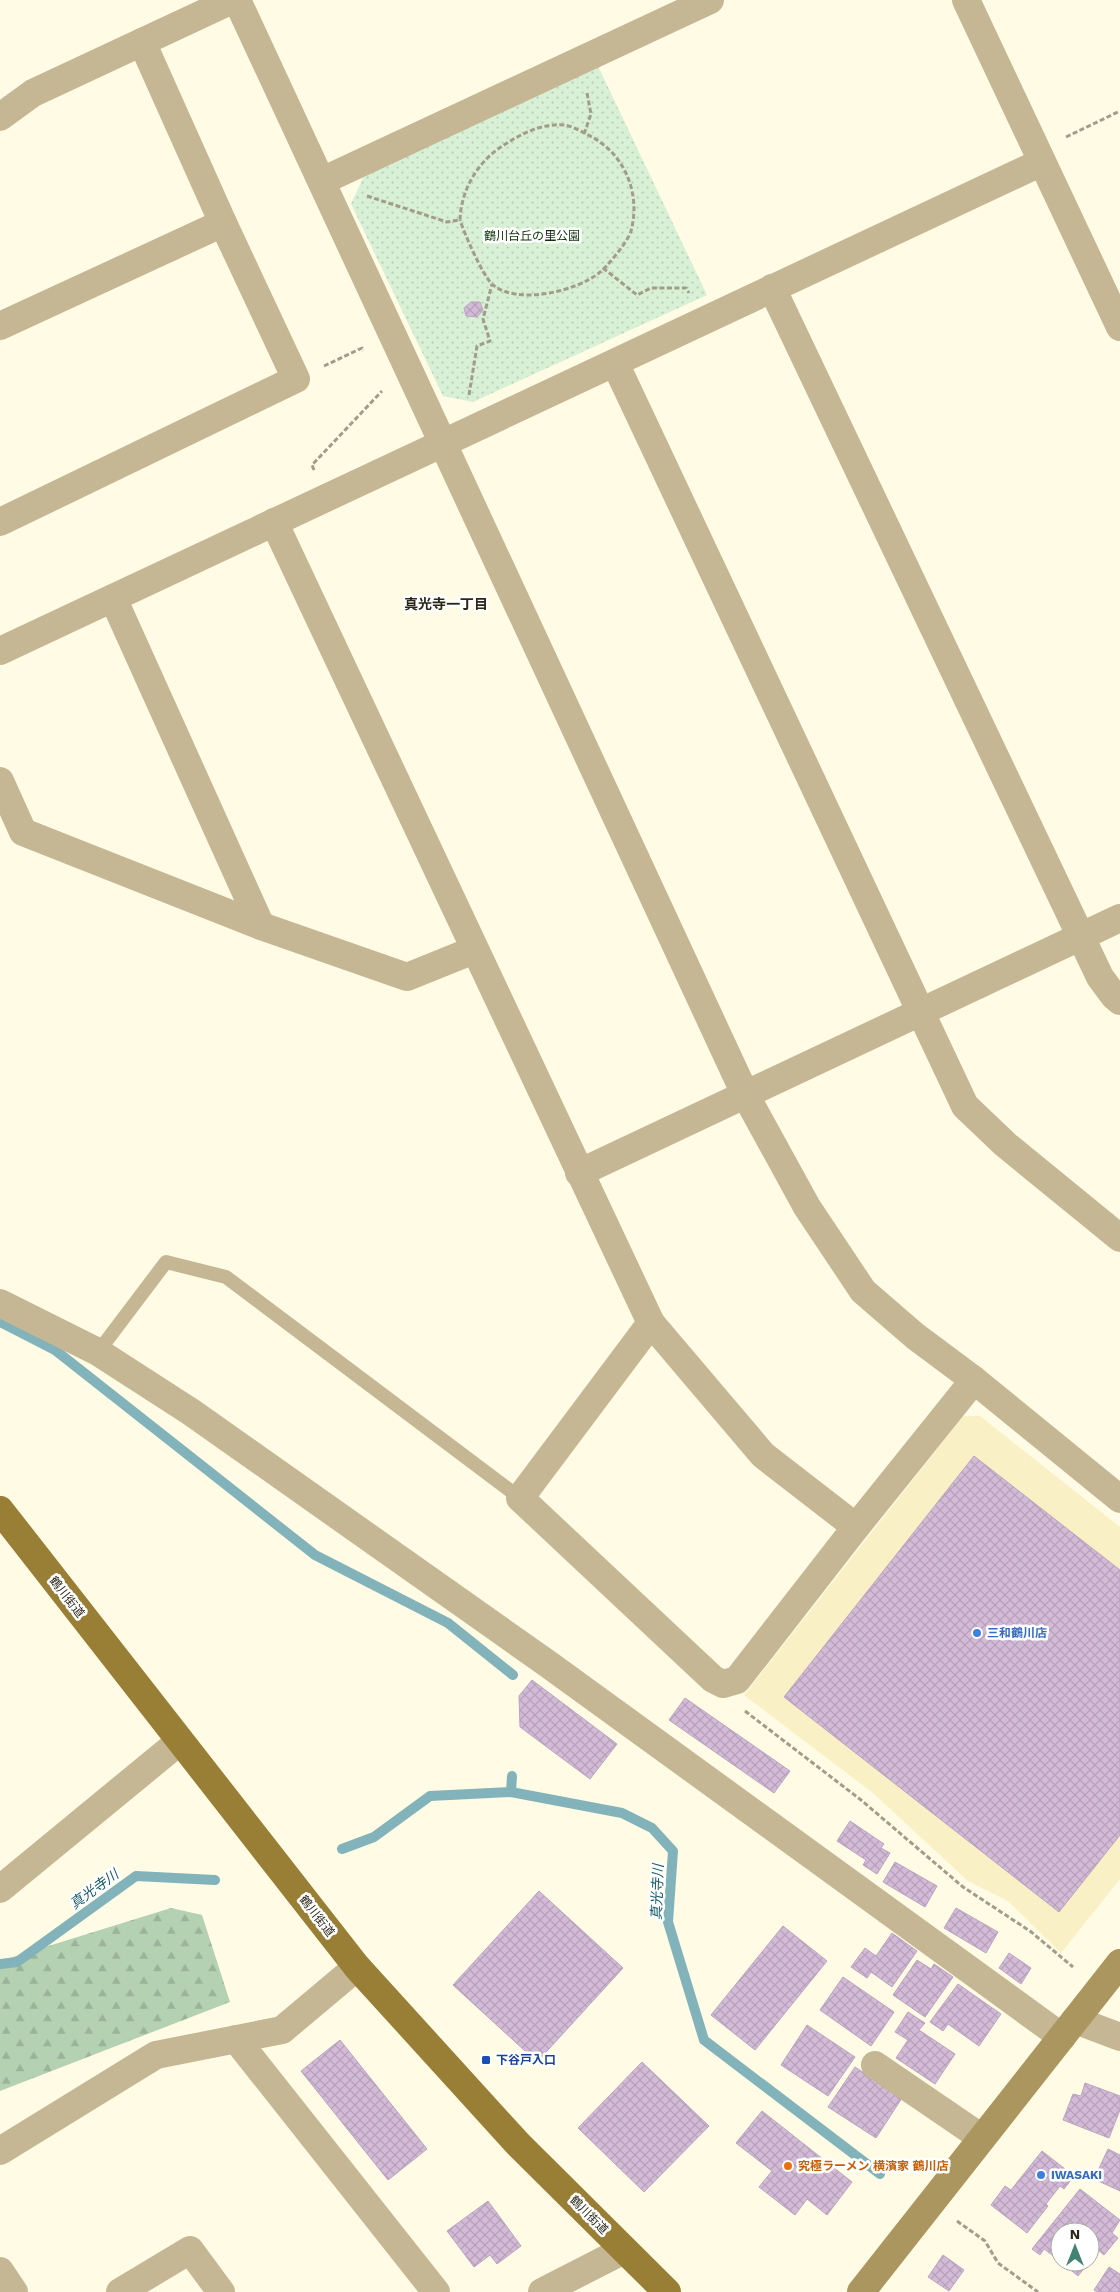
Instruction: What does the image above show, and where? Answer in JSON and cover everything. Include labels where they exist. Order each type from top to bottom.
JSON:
[{"type":"main road","name":"鶴川街道","points":[[0,1510],[357,1967],[518,2144],[667,2292]]},
{"type":"street","points":[[0,117],[33,93],[232,0]]},
{"type":"street","points":[[237,0],[334,175],[443,443],[746,1094],[807,1207],[863,1291],[915,1336],[974,1380],[1120,1499]]},
{"type":"street","points":[[334,175],[710,0]]},
{"type":"street","points":[[966,0],[1120,327]]},
{"type":"street","points":[[0,522],[296,379],[223,223],[142,42]]},
{"type":"street","points":[[0,650],[615,363],[1039,156]]},
{"type":"street","points":[[0,326],[223,223]]},
{"type":"street","points":[[772,288],[1100,977],[1120,1001]]},
{"type":"street","points":[[615,363],[965,1106],[1006,1145],[1120,1238]]},
{"type":"street","points":[[274,522],[651,1323],[763,1455],[856,1526]]},
{"type":"street","points":[[113,598],[261,926]]},
{"type":"street","points":[[0,781],[23,832],[261,926],[407,977],[474,950]]},
{"type":"street","points":[[579,1173],[1120,918]]},
{"type":"street","points":[[0,1303],[98,1352],[191,1412],[1069,2028],[1120,2037]]},
{"type":"street","points":[[651,1323],[520,1498],[712,1680],[723,1684],[737,1680],[856,1526],[974,1380]]},
{"type":"street","points":[[0,1889],[180,1741]]},
{"type":"street","points":[[861,2292],[1120,1963]]},
{"type":"street","points":[[0,2151],[156,2055],[282,2030],[357,1967]]},
{"type":"street","points":[[236,2039],[436,2292]]},
{"type":"street","points":[[875,2065],[982,2138]]},
{"type":"street","points":[[120,2292],[190,2250],[221,2292]]},
{"type":"street","points":[[542,2292],[624,2250]]},
{"type":"street","points":[[0,2271],[14,2292]]},
{"type":"lane","points":[[98,1352],[166,1262],[226,1277],[520,1498]]},
{"type":"path","points":[[573,64],[588,95],[592,114],[584,134]]},
{"type":"path","points":[[1039,156],[1120,111]]},
{"type":"path","points":[[565,125],[606,145],[620,160],[632,184],[631,232],[603,268],[580,284],[545,295],[513,294],[492,284],[466,238],[460,220],[461,203],[468,182],[492,154],[517,136],[540,127],[565,125]]},
{"type":"path","points":[[334,175],[357,192],[448,222],[460,220]]},
{"type":"path","points":[[603,268],[637,295],[651,288],[686,288],[704,320]]},
{"type":"path","points":[[468,398],[478,346],[490,341],[483,319],[492,284]]},
{"type":"path","points":[[296,379],[362,348],[366,357]]},
{"type":"path","points":[[378,382],[386,399]]},
{"type":"path","points":[[329,446],[382,391]]},
{"type":"path","points":[[723,1684],[731,1699],[861,1800],[963,1887],[1030,1931],[1072,1967]]},
{"type":"path","points":[[957,2221],[985,2240],[998,2263],[1038,2292]]},
{"type":"shaded area","name":"三和鶴川店","points":[[963,1416],[980,1416],[1120,1527],[1120,1879],[1061,1953],[1008,1901],[968,1881],[873,1793],[744,1695]]},
{"type":"green space","name":"鶴川台丘の里公園","points":[[598,66],[707,295],[473,402],[443,396],[351,204],[364,176]]},
{"type":"green space","points":[[171,1908],[202,1915],[230,2002],[0,2091],[0,1961]]},
{"type":"building","points":[[471,302],[480,302],[483,310],[477,317],[466,316],[464,308]]},
{"type":"building","name":"三和鶴川店","points":[[974,1456],[1120,1570],[1120,1835],[1059,1912],[784,1697]]},
{"type":"building","points":[[532,1680],[617,1744],[590,1779],[520,1727],[519,1696]]},
{"type":"building","points":[[685,1698],[790,1771],[774,1793],[669,1720]]},
{"type":"building","points":[[850,1821],[884,1844],[881,1848],[890,1853],[877,1874],[863,1865],[866,1860],[837,1841]]},
{"type":"building","points":[[895,1862],[937,1886],[925,1907],[883,1882]]},
{"type":"building","points":[[539,1891],[623,1968],[537,2062],[453,1985]]},
{"type":"building","points":[[956,1908],[998,1932],[986,1953],[944,1928]]},
{"type":"building","points":[[783,1926],[827,1961],[755,2050],[711,2015]]},
{"type":"building","points":[[892,1933],[917,1951],[892,1987],[871,1972],[867,1978],[851,1967],[865,1948],[876,1956]]},
{"type":"building","points":[[1009,1953],[1031,1968],[1021,1984],[999,1968]]},
{"type":"building","points":[[917,1960],[931,1969],[934,1964],[953,1977],[925,2017],[893,1995]]},
{"type":"building","points":[[843,1977],[894,2012],[871,2046],[820,2010]]},
{"type":"building","points":[[958,1984],[1001,2014],[979,2046],[948,2024],[943,2031],[930,2022]]},
{"type":"building","points":[[908,2012],[925,2023],[919,2030],[955,2054],[935,2084],[896,2058],[908,2040],[895,2032]]},
{"type":"building","points":[[807,2025],[855,2057],[828,2096],[781,2065]]},
{"type":"building","points":[[340,2040],[427,2149],[388,2180],[301,2071]]},
{"type":"building","points":[[642,2062],[709,2126],[644,2192],[578,2128]]},
{"type":"building","points":[[855,2067],[902,2098],[876,2138],[828,2107]]},
{"type":"building","points":[[1085,2083],[1120,2096],[1120,2110],[1109,2138],[1063,2120],[1073,2094],[1081,2096]]},
{"type":"building","points":[[762,2111],[852,2182],[827,2215],[807,2199],[795,2215],[759,2187],[772,2171],[736,2143]]},
{"type":"building","points":[[1108,2149],[1120,2155],[1120,2191],[1094,2179]]},
{"type":"building","points":[[1042,2151],[1074,2176],[1064,2189],[1060,2186],[1046,2204],[1048,2206],[1027,2233],[991,2205],[1005,2186],[1011,2190]]},
{"type":"building","points":[[1080,2189],[1120,2220],[1112,2233],[1118,2238],[1104,2255],[1100,2252],[1100,2222],[1054,2222]]},
{"type":"building","points":[[488,2201],[521,2246],[497,2264],[490,2255],[474,2267],[447,2231]]},
{"type":"building","points":[[1050,2226],[1050,2254],[1044,2249],[1040,2255],[1032,2249]]},
{"type":"building","points":[[943,2255],[964,2270],[949,2291],[928,2277]]},
{"type":"building","points":[[1109,2267],[1120,2274],[1120,2292],[1097,2292],[1094,2290]]},
{"type":"building","points":[[1073,2272],[1081,2272],[1078,2276]]},
{"type":"waterway","points":[[0,1322],[55,1350],[315,1555],[448,1623],[513,1675]]},
{"type":"waterway","points":[[511,1792],[512,1776]]},
{"type":"waterway","name":"真光寺川","points":[[342,1849],[374,1837],[430,1796],[511,1792],[622,1813],[652,1828],[673,1851],[668,1922],[704,2040],[880,2174]]},
{"type":"waterway","name":"真光寺川","points":[[0,1964],[17,1962],[136,1876],[215,1880]]},
{"type":"place","name":"三和鶴川店","points":[[977,1633]]},
{"type":"place","name":"下谷戸入口","points":[[486,2060]]},
{"type":"place","name":"究極ラーメン 横濱家 鶴川店","points":[[788,2166]]},
{"type":"place","name":"IWASAKI","points":[[1041,2175]]},
{"type":"district","name":"真光寺一丁目","points":[[446,604]]}]
